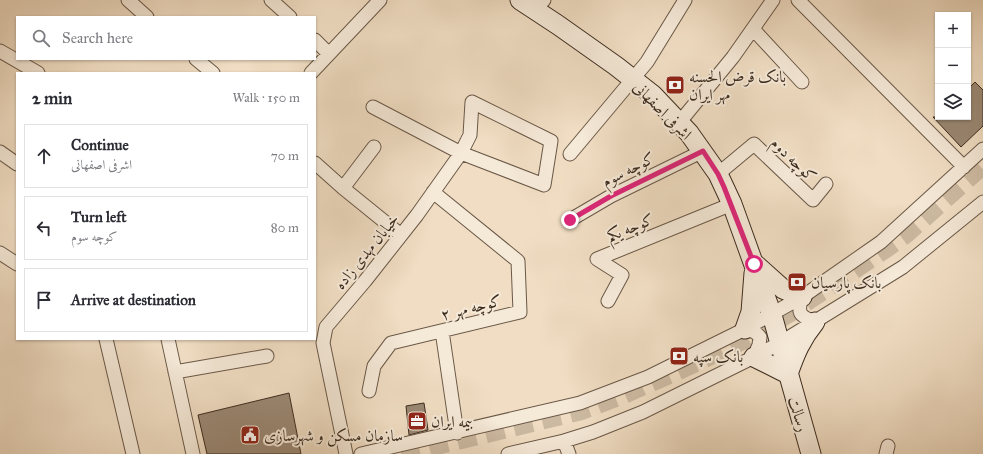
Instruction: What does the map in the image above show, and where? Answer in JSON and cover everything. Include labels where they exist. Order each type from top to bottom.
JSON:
[{"type":"main road","name":"اشرفی اصفهانی","points":[[533,3],[653,96],[703,151],[718,174],[732,204],[772,315]]},
{"type":"main road","points":[[754,264],[784,289],[802,297]]},
{"type":"main road","points":[[745,329],[751,312],[754,264]]},
{"type":"main road","name":"رسالت","points":[[772,315],[811,454]]},
{"type":"main road","points":[[754,358],[788,374],[804,336],[815,322]]},
{"type":"street","points":[[128,0],[146,16]]},
{"type":"street","points":[[271,0],[289,16]]},
{"type":"street","points":[[312,72],[380,0]]},
{"type":"street","points":[[570,154],[633,80],[685,0]]},
{"type":"street","points":[[679,123],[709,88],[773,0]]},
{"type":"street","points":[[798,0],[964,167]]},
{"type":"street","points":[[753,29],[802,82]]},
{"type":"street","points":[[316,41],[329,54]]},
{"type":"street","points":[[0,51],[36,72]]},
{"type":"street","points":[[197,60],[212,72]]},
{"type":"street","name":"خیابان مهدی زاده","points":[[346,454],[323,343],[326,327],[401,235],[461,153],[470,135],[472,102],[551,141],[544,185],[461,153]]},
{"type":"street","points":[[373,107],[461,153]]},
{"type":"street","name":"کوچه دوم","points":[[718,174],[754,144],[813,200],[826,184]]},
{"type":"street","points":[[343,188],[374,147]]},
{"type":"street","points":[[361,454],[457,433],[580,403],[648,377],[772,315],[802,297],[881,242],[983,149]]},
{"type":"street","name":"کوچه سوم","points":[[570,220],[611,196],[703,151]]},
{"type":"street","points":[[0,152],[16,163]]},
{"type":"street","points":[[316,164],[401,235]]},
{"type":"street","name":"کوچه مهر ۲","points":[[369,391],[374,366],[391,343],[520,312],[518,261],[433,192]]},
{"type":"street","points":[[508,454],[564,441],[593,432],[643,412],[754,358],[903,267],[983,202]]},
{"type":"street","name":"کوچه یکم","points":[[608,301],[622,275],[596,259],[732,204]]},
{"type":"street","points":[[0,253],[16,263]]},
{"type":"street","points":[[802,297],[799,308],[800,312],[804,318],[815,322]]},
{"type":"street","points":[[745,329],[755,332],[760,337],[759,345],[754,358]]},
{"type":"street","points":[[442,331],[457,433]]},
{"type":"street","points":[[106,340],[133,454]]},
{"type":"street","points":[[168,340],[193,454]]},
{"type":"street","points":[[175,372],[267,356]]},
{"type":"street","points":[[564,441],[569,454]]},
{"type":"building","points":[[975,82],[983,90],[983,126],[961,147],[936,120],[971,120],[971,86]]},
{"type":"building","name":"سازمان مسکن و شهرسازی","points":[[289,393],[301,454],[207,454],[198,415]]},
{"type":"building","name":"بیمه ایران","points":[[424,403],[428,430],[409,435],[406,406]]},
{"type":"tunnel","points":[[401,454],[580,411],[620,396],[746,339],[791,312],[888,247],[907,233],[983,165]]},
{"type":"place","name":"بانک قرض الحسنه مهر ایران","points":[[675,85]]},
{"type":"place","name":"بانک پارسیان","points":[[797,282]]},
{"type":"place","name":"بانک سپه","points":[[679,356]]},
{"type":"place","name":"بیمه ایران","points":[[417,421]]},
{"type":"place","name":"سازمان مسکن و شهرسازی","points":[[250,435]]},
{"type":"route","points":[[570,220],[611,196],[703,151],[718,174],[732,204],[754,264]]}]
